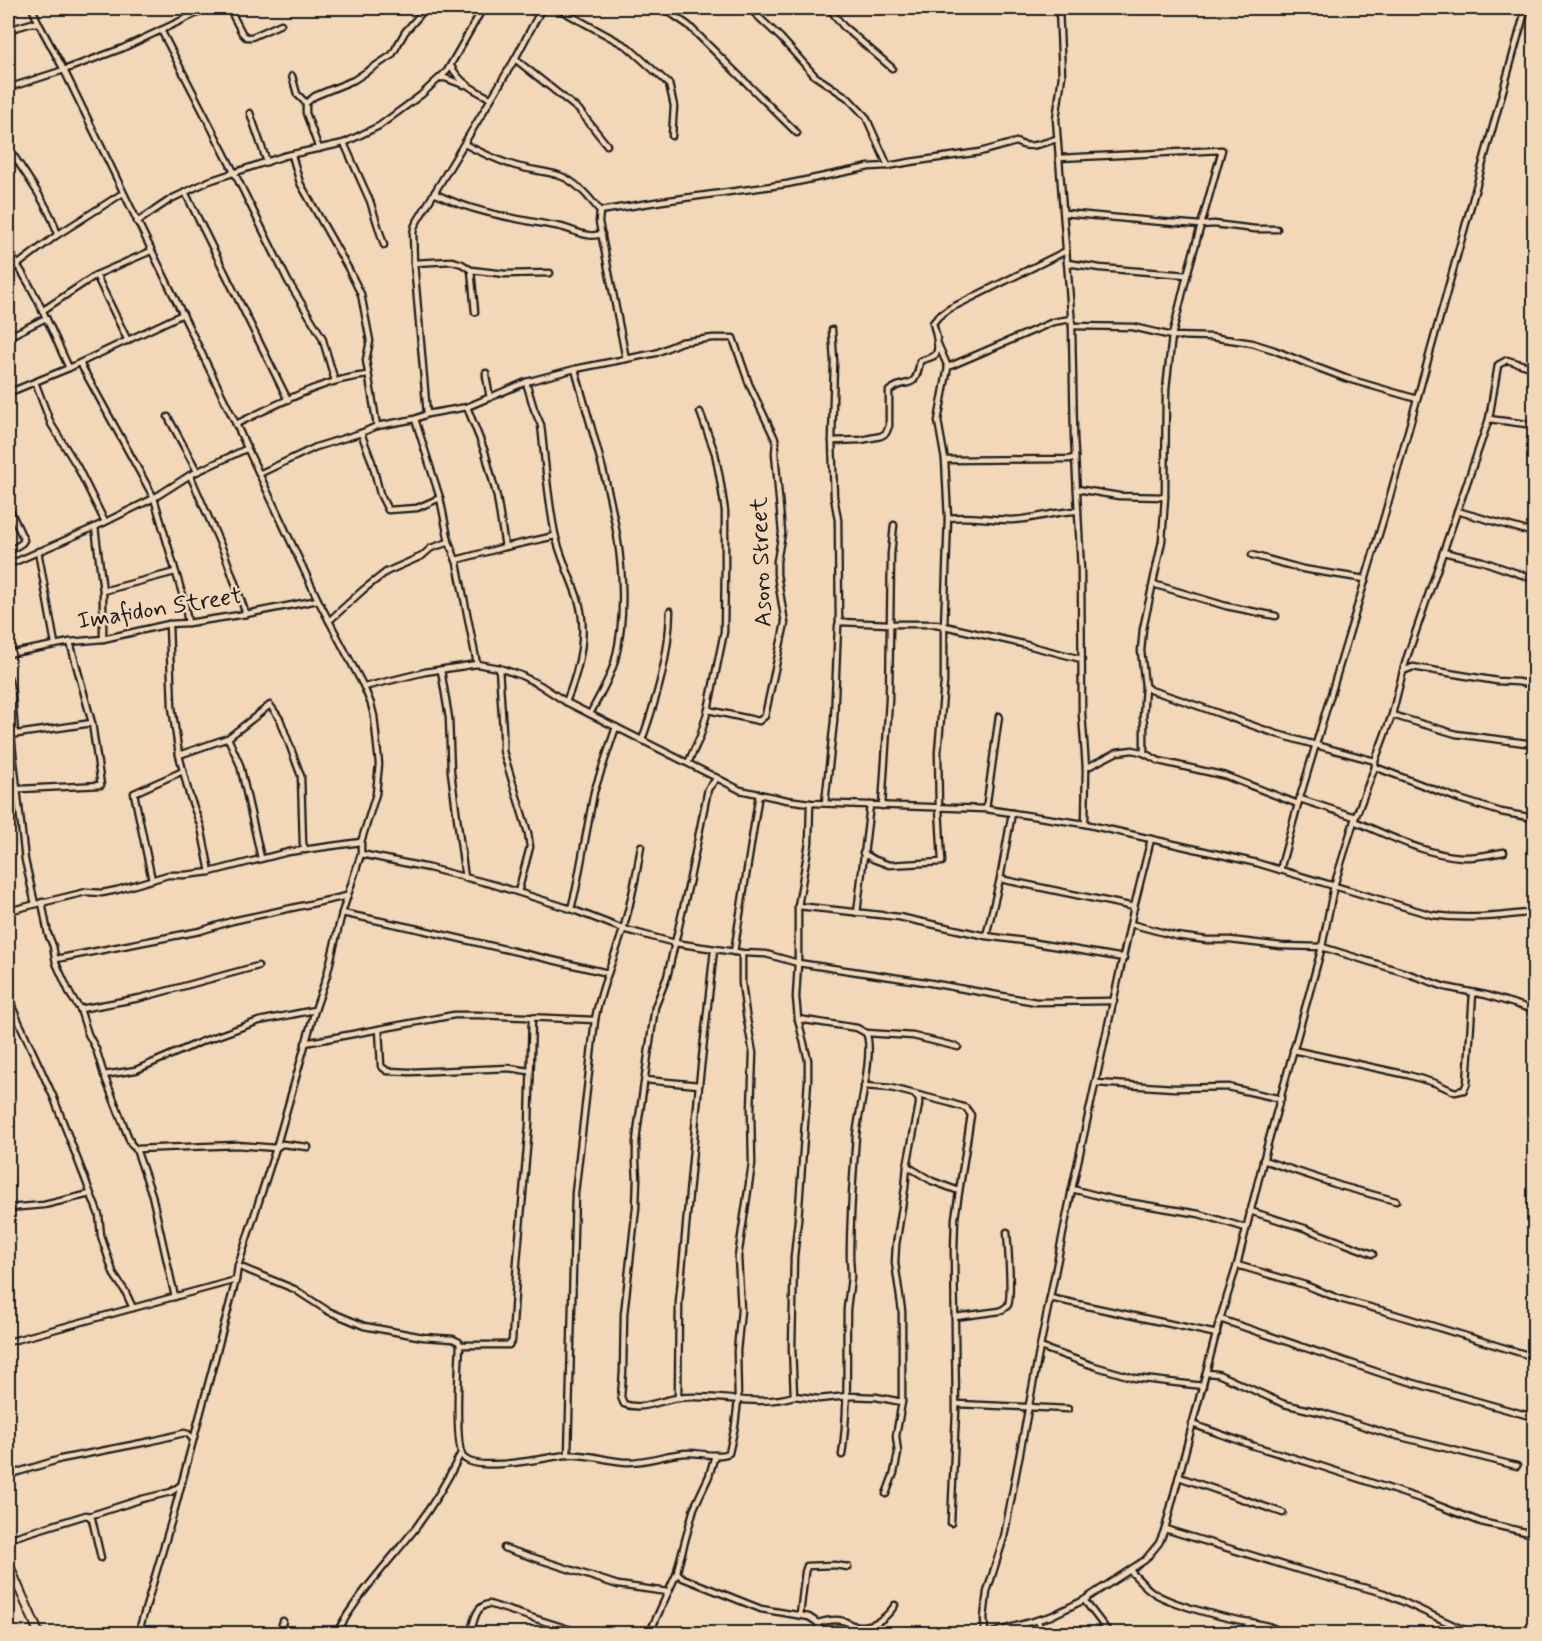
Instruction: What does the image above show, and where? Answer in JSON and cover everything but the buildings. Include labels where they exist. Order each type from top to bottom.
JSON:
[{"type":"main road","points":[[8,1561],[39,1634]]},
{"type":"street","points":[[32,8],[183,314],[318,600],[364,687],[374,716],[379,764],[376,794],[361,842],[361,854],[276,1148],[238,1266],[181,1485],[138,1634]]},
{"type":"street","points":[[8,88],[123,48],[208,8]]},
{"type":"street","points":[[229,8],[246,37],[252,37],[281,24]]},
{"type":"street","points":[[306,103],[315,96],[354,80],[392,55],[405,32],[424,8]]},
{"type":"street","points":[[137,222],[171,199],[209,180],[292,155],[344,143],[379,126],[421,95],[451,66],[483,8]]},
{"type":"street","points":[[427,414],[414,264],[415,225],[515,59],[542,8]]},
{"type":"street","points":[[557,8],[628,47],[669,84],[674,106],[672,136]]},
{"type":"street","points":[[663,8],[688,25],[796,133]]},
{"type":"street","points":[[749,8],[781,38],[815,76],[848,98],[866,117],[888,166]]},
{"type":"street","points":[[829,8],[843,26],[892,68]]},
{"type":"street","points":[[1059,8],[1062,76],[1056,119],[1072,326],[1075,457],[1081,570],[1082,714],[1086,768],[1085,824]]},
{"type":"street","points":[[1280,870],[1527,8]]},
{"type":"street","points":[[8,30],[32,23],[39,24]]},
{"type":"street","points":[[161,30],[288,281],[322,337],[335,381]]},
{"type":"street","points":[[515,59],[579,110],[607,146]]},
{"type":"street","points":[[451,66],[455,75],[467,86]]},
{"type":"street","points":[[292,76],[297,94],[306,103],[306,113],[319,149]]},
{"type":"street","points":[[440,78],[467,86],[490,98]]},
{"type":"street","points":[[250,113],[267,162]]},
{"type":"street","points":[[600,211],[787,184],[869,167],[980,152],[1016,142],[1024,146],[1031,146],[1057,139]]},
{"type":"street","points":[[344,143],[370,201],[384,245]]},
{"type":"street","points":[[259,474],[316,447],[376,426],[467,407],[526,382],[626,359],[599,222],[600,211],[575,184],[560,176],[508,163],[464,144]]},
{"type":"street","points":[[8,147],[51,218],[57,235]]},
{"type":"street","points":[[1059,158],[1222,150],[1172,336],[1166,389],[1165,497],[1162,541],[1143,629],[1141,651],[1145,686],[1144,753]]},
{"type":"street","points":[[292,155],[300,183],[361,294],[369,341],[366,360],[376,426]]},
{"type":"street","points":[[185,192],[288,400]]},
{"type":"street","points":[[8,272],[57,235],[123,193]]},
{"type":"street","points":[[434,193],[450,202],[475,209],[565,228],[588,236],[602,234]]},
{"type":"street","points":[[1064,213],[1277,229]]},
{"type":"street","points":[[42,311],[96,275],[151,251]]},
{"type":"street","points":[[863,853],[873,860],[889,865],[942,862],[938,752],[944,683],[948,518],[945,460],[938,421],[948,367],[937,342],[933,323],[938,316],[949,309],[1066,251]]},
{"type":"street","points":[[8,252],[17,264],[46,318],[69,368]]},
{"type":"street","points":[[414,264],[452,261],[471,270],[505,274],[549,273]]},
{"type":"street","points":[[1067,263],[1187,275]]},
{"type":"street","points":[[471,270],[475,312]]},
{"type":"street","points":[[96,275],[128,341]]},
{"type":"street","points":[[8,393],[69,368],[183,314]]},
{"type":"street","points":[[8,337],[46,318]]},
{"type":"street","points":[[948,367],[1053,322],[1071,319]]},
{"type":"street","points":[[1072,326],[1132,327],[1172,336],[1211,337],[1252,343],[1345,378],[1416,399]]},
{"type":"street","points":[[825,803],[834,722],[840,622],[838,520],[834,497],[832,441],[834,361],[832,330]]},
{"type":"street","name":"Asoro Street","points":[[626,359],[656,352],[681,342],[733,338],[749,384],[776,441],[782,533],[777,574],[785,623],[768,706],[765,716],[759,721],[708,711]]},
{"type":"street","points":[[832,441],[861,440],[886,433],[889,426],[889,391],[916,379],[920,361],[923,358],[934,356],[937,342]]},
{"type":"street","points":[[1151,839],[1072,1189],[1004,1537],[987,1592],[984,1618],[986,1634],[1062,1612],[1084,1600],[1145,1560],[1159,1543],[1166,1529],[1220,1319],[1237,1264],[1263,1160],[1322,947],[1334,886],[1392,715],[1407,657],[1490,419],[1498,364],[1507,360],[1534,368]]},
{"type":"street","points":[[80,363],[154,498],[184,600],[188,623]]},
{"type":"street","points":[[575,369],[616,531],[623,602],[622,631],[615,663],[590,714]]},
{"type":"street","points":[[486,374],[490,398]]},
{"type":"street","points":[[236,424],[335,381],[350,376],[368,375]]},
{"type":"street","points":[[35,382],[51,424],[77,466],[105,522]]},
{"type":"street","points":[[526,382],[541,425],[555,536],[579,602],[582,622],[581,657],[575,681],[566,702]]},
{"type":"street","points":[[467,407],[488,463],[497,497],[505,547]]},
{"type":"street","points":[[688,763],[700,737],[708,711],[724,632],[725,511],[715,453],[700,412]]},
{"type":"street","points":[[168,417],[197,471]]},
{"type":"street","points":[[415,419],[440,498],[449,542],[456,560],[477,664]]},
{"type":"street","points":[[1490,419],[1534,425]]},
{"type":"street","points":[[361,433],[372,462],[380,494],[388,510],[417,508],[440,498]]},
{"type":"street","points":[[8,565],[105,522],[154,498],[197,471],[246,449]]},
{"type":"street","points":[[945,460],[1070,459],[1075,457]]},
{"type":"street","points":[[190,475],[225,555],[246,614]]},
{"type":"street","points":[[1077,489],[1119,496],[1165,497]]},
{"type":"street","points":[[8,506],[24,540],[8,552]]},
{"type":"street","points":[[948,518],[960,516],[1014,520],[1078,511]]},
{"type":"street","points":[[1457,511],[1534,533]]},
{"type":"street","points":[[882,806],[890,700],[891,554],[894,525]]},
{"type":"street","points":[[95,526],[103,591],[103,639]]},
{"type":"street","points":[[456,560],[555,536]]},
{"type":"street","points":[[329,621],[386,572],[422,556],[431,548],[449,542]]},
{"type":"street","points":[[38,551],[55,645]]},
{"type":"street","points":[[1443,552],[1482,561],[1534,579]]},
{"type":"street","points":[[1252,555],[1303,569],[1365,579]]},
{"type":"street","points":[[103,591],[175,572]]},
{"type":"street","points":[[1153,584],[1226,606],[1276,616]]},
{"type":"street","name":"Imafidon Street","points":[[8,654],[70,642],[103,639],[169,624],[246,614],[318,600]]},
{"type":"street","points":[[642,740],[657,696],[669,633],[670,611]]},
{"type":"street","points":[[840,622],[936,624],[1081,659]]},
{"type":"street","points":[[169,624],[172,707],[179,755],[189,794],[201,827],[210,872]]},
{"type":"street","points":[[20,789],[101,785],[92,723],[70,642]]},
{"type":"street","points":[[364,687],[441,669],[477,664],[499,668],[540,685],[566,702],[740,790],[810,803],[987,809],[1085,824],[1200,849],[1280,870],[1414,911],[1445,917],[1487,918],[1534,912]]},
{"type":"street","points":[[1404,671],[1413,667],[1534,685]]},
{"type":"street","points":[[499,668],[503,751],[528,833],[530,847],[518,892]]},
{"type":"street","points":[[441,669],[449,718],[451,772],[465,878]]},
{"type":"street","points":[[8,677],[12,694],[11,735],[25,861],[35,904]]},
{"type":"street","points":[[1145,686],[1150,690],[1316,746],[1341,751],[1440,792],[1501,812],[1534,818]]},
{"type":"street","points":[[179,755],[228,738],[270,705],[280,719],[301,776],[303,844],[306,850]]},
{"type":"street","points":[[1392,715],[1455,734],[1534,744]]},
{"type":"street","points":[[987,809],[999,716]]},
{"type":"street","points":[[11,735],[92,723]]},
{"type":"street","points":[[571,909],[594,792],[616,728]]},
{"type":"street","points":[[228,738],[240,765],[261,858]]},
{"type":"street","points":[[1086,768],[1116,752],[1133,750],[1159,761],[1226,776],[1355,819],[1423,849],[1465,857],[1504,852]]},
{"type":"street","points":[[152,880],[134,793],[183,771]]},
{"type":"street","points":[[717,778],[708,789],[667,978],[655,1007],[636,1142],[636,1198],[624,1314],[621,1398],[624,1404],[636,1407],[678,1398],[762,1401],[794,1396],[819,1398],[848,1396],[876,1397],[903,1402]]},
{"type":"street","points":[[734,952],[759,794]]},
{"type":"street","points":[[794,1396],[792,1347],[794,1257],[808,1081],[807,1060],[798,1019],[796,997],[798,906],[809,843],[810,803]]},
{"type":"street","points":[[857,913],[870,805]]},
{"type":"street","points":[[986,936],[1000,879],[1012,813]]},
{"type":"street","points":[[8,911],[86,892],[102,893],[117,890],[168,875],[210,872],[288,852],[361,842]]},
{"type":"street","points":[[568,1455],[575,1192],[595,1020],[623,929],[637,870],[640,846]]},
{"type":"street","points":[[361,854],[429,868],[518,892],[623,929],[675,944],[766,954],[798,963],[1036,1002],[1114,1001]]},
{"type":"street","points":[[1000,879],[1134,907]]},
{"type":"street","points":[[56,959],[200,931],[232,921],[347,896]]},
{"type":"street","points":[[42,902],[48,934],[56,959],[96,1049],[130,1144],[136,1149],[152,1195],[175,1297]]},
{"type":"street","points":[[798,906],[899,917],[986,936],[1024,940],[1124,958]]},
{"type":"street","points":[[342,914],[418,929],[608,973]]},
{"type":"street","points":[[1131,924],[1176,936],[1207,940],[1322,947],[1445,987],[1534,1010]]},
{"type":"street","points":[[678,1398],[679,1302],[714,950]]},
{"type":"street","points":[[238,1266],[294,1289],[328,1311],[364,1326],[423,1337],[453,1339],[459,1342],[458,1392],[461,1453],[466,1460],[495,1465],[582,1454],[627,1462],[675,1454],[724,1455],[729,1453],[738,1400],[737,1351],[741,1310],[738,1257],[752,1164],[753,1053],[742,983],[742,953]]},
{"type":"street","points":[[80,1010],[140,998],[258,966]]},
{"type":"street","points":[[8,990],[10,1009],[53,1096],[99,1215],[101,1236],[114,1275],[133,1308]]},
{"type":"street","points":[[1293,1050],[1408,1075],[1455,1092],[1464,1090],[1467,1083],[1473,993]]},
{"type":"street","points":[[104,1075],[136,1070],[203,1041],[259,1021],[315,1010]]},
{"type":"street","points":[[305,1043],[454,1015],[595,1020]]},
{"type":"street","points":[[460,1345],[501,1346],[508,1345],[512,1341],[529,1125],[532,1017]]},
{"type":"street","points":[[798,1019],[857,1028],[866,1033],[913,1036],[958,1047]]},
{"type":"street","points":[[379,1029],[381,1066],[387,1071],[509,1068],[529,1071]]},
{"type":"street","points":[[842,1455],[848,1396],[851,1192],[869,1042],[866,1033]]},
{"type":"street","points":[[645,1080],[699,1085]]},
{"type":"street","points":[[1096,1083],[1174,1088],[1228,1087],[1281,1099]]},
{"type":"street","points":[[864,1086],[891,1088],[960,1106],[969,1111],[971,1115],[955,1218],[954,1317],[957,1404],[951,1522]]},
{"type":"street","points":[[886,1494],[898,1453],[896,1436],[903,1402],[902,1311],[895,1263],[907,1166],[919,1105],[919,1099],[914,1094]]},
{"type":"street","points":[[136,1149],[237,1145],[276,1148],[282,1144],[308,1148]]},
{"type":"street","points":[[1263,1160],[1341,1186],[1396,1201]]},
{"type":"street","points":[[907,1166],[932,1181],[959,1191]]},
{"type":"street","points":[[1072,1189],[1115,1200],[1199,1214],[1246,1228]]},
{"type":"street","points":[[8,1208],[44,1205],[90,1194]]},
{"type":"street","points":[[1250,1211],[1373,1254]]},
{"type":"street","points":[[954,1317],[1000,1311],[1006,1308],[1010,1286],[1007,1232]]},
{"type":"street","points":[[1237,1264],[1305,1285],[1340,1299],[1534,1357]]},
{"type":"street","points":[[8,1342],[236,1280]]},
{"type":"street","points":[[1050,1298],[1217,1334]]},
{"type":"street","points":[[1220,1319],[1389,1376],[1526,1415]]},
{"type":"street","points":[[1040,1347],[1134,1378],[1203,1386]]},
{"type":"street","points":[[1206,1373],[1218,1374],[1284,1404],[1323,1413],[1385,1433],[1517,1466]]},
{"type":"street","points":[[957,1404],[1068,1409]]},
{"type":"street","points":[[1192,1424],[1421,1499],[1481,1522],[1534,1534]]},
{"type":"street","points":[[8,1475],[61,1459],[152,1441],[184,1432],[193,1439]]},
{"type":"street","points":[[336,1634],[373,1580],[416,1527],[445,1486],[461,1453]]},
{"type":"street","points":[[649,1634],[677,1573],[694,1508],[709,1476],[715,1455]]},
{"type":"street","points":[[1179,1477],[1282,1513]]},
{"type":"street","points":[[8,1539],[171,1492],[181,1485]]},
{"type":"street","points":[[89,1516],[101,1558]]},
{"type":"street","points":[[1166,1529],[1374,1590],[1473,1634]]},
{"type":"street","points":[[504,1548],[618,1585],[668,1592]]},
{"type":"street","points":[[800,1615],[807,1566],[848,1567]]},
{"type":"street","points":[[1130,1571],[1156,1594],[1205,1612],[1268,1626],[1287,1634]]},
{"type":"street","points":[[677,1573],[683,1578],[761,1609],[809,1617],[818,1623],[843,1621],[865,1625],[876,1623],[884,1619],[895,1605]]},
{"type":"street","points":[[8,1592],[18,1587]]},
{"type":"street","points":[[1084,1600],[1110,1634]]},
{"type":"street","points":[[470,1634],[478,1608],[489,1604],[584,1634]]},
{"type":"street","points":[[1038,1620],[1041,1634]]},
{"type":"street","points":[[279,1634],[283,1621]]},
{"type":"street","points":[[1241,1634],[1250,1622]]},
{"type":"street","points":[[818,1623],[820,1634]]}]
